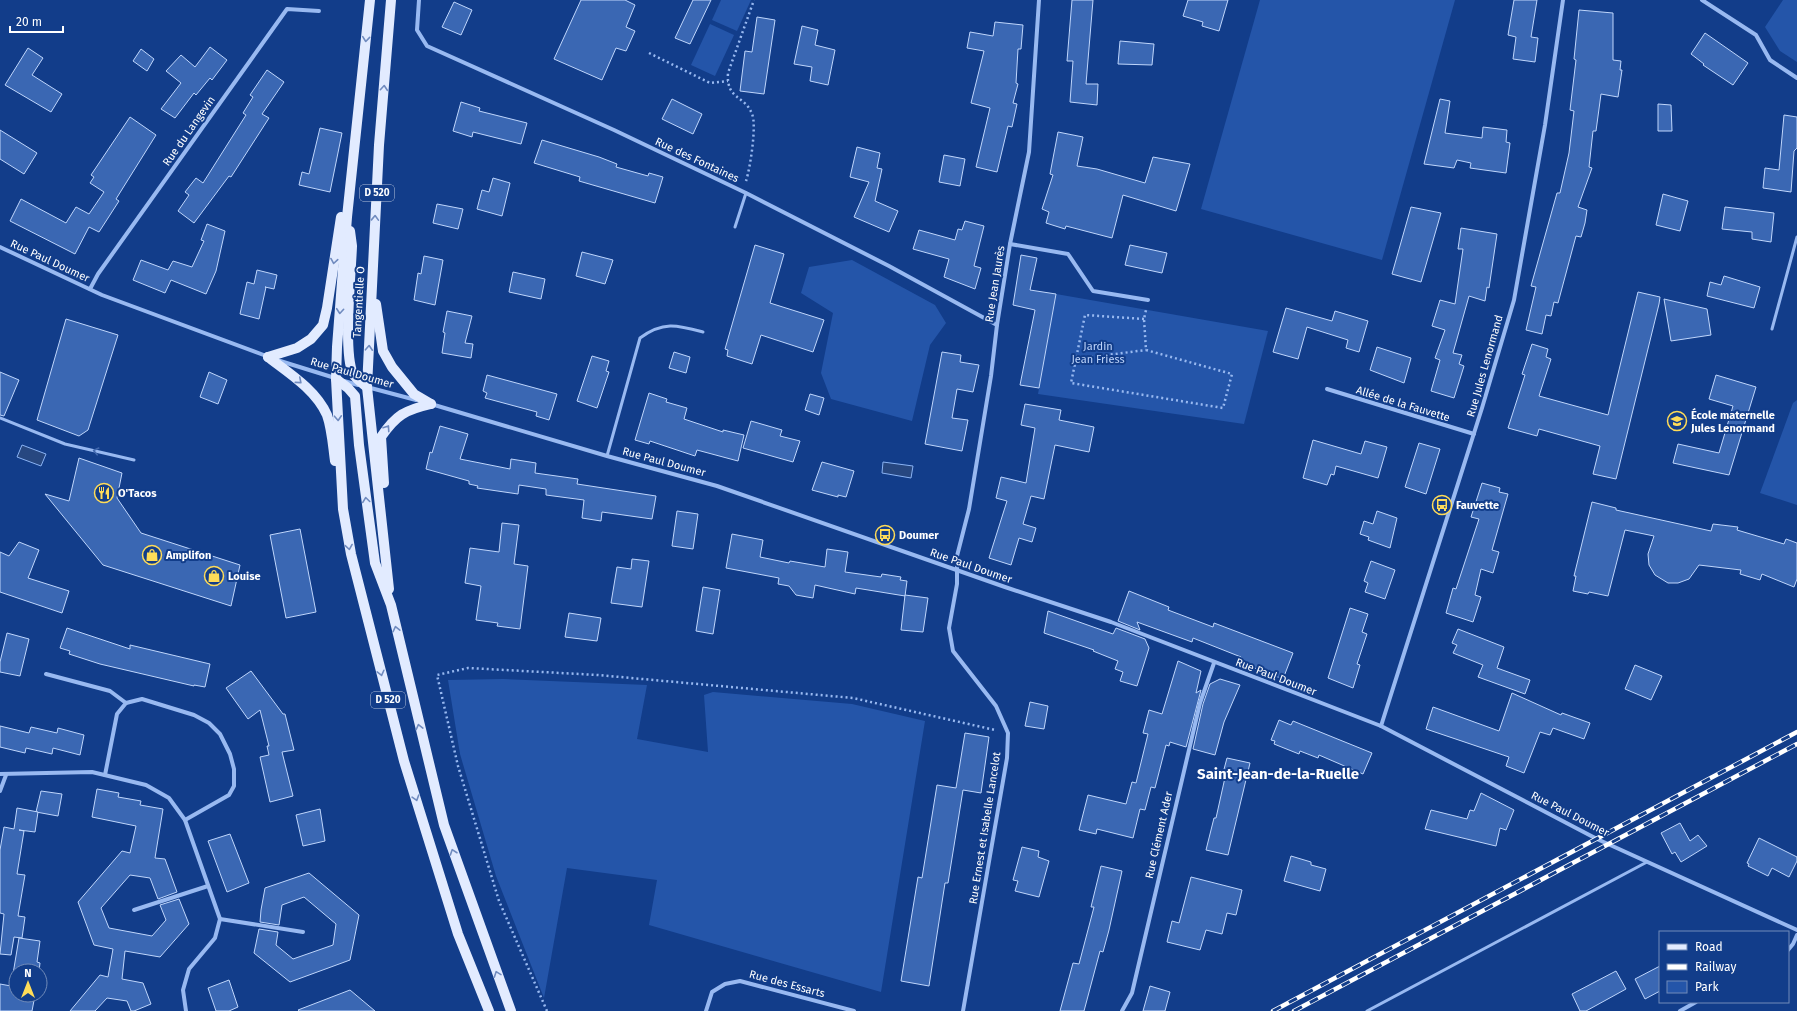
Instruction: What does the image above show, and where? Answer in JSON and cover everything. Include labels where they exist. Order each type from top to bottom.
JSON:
[{"type":"main road","name":"Tangentielle O","points":[[336,379],[347,217],[370,0]]},
{"type":"main road","name":"Tangentielle O","points":[[391,0],[379,145],[367,387],[391,605]]},
{"type":"main road","name":"D 520","points":[[268,357],[297,348],[311,339],[323,325],[327,308],[349,166],[356,140]]},
{"type":"main road","name":"D 520","points":[[347,217],[352,246],[349,348],[351,367],[354,376],[367,387]]},
{"type":"main road","points":[[373,284],[383,351],[392,367],[414,394],[431,404]]},
{"type":"main road","name":"D 520","points":[[268,357],[309,391],[327,416],[350,554],[404,761],[458,934],[489,1011]]},
{"type":"main road","name":"D 520","points":[[336,379],[343,508]]},
{"type":"main road","name":"D 520","points":[[336,379],[348,388],[354,396],[375,563],[391,605],[444,825],[511,1011]]},
{"type":"main road","points":[[391,605],[381,437],[397,417],[409,409],[431,404]]},
{"type":"street","name":"Rue des Fontaines","points":[[419,0],[417,30],[427,46],[614,130],[744,192],[889,266],[997,325]]},
{"type":"street","name":"Rue Jean Jaurès","points":[[956,570],[956,556],[969,509],[991,376],[997,325],[1010,244],[1029,152],[1039,0]]},
{"type":"street","name":"Rue Jules Lenormand","points":[[1381,726],[1474,434],[1514,300],[1545,125],[1563,0]]},
{"type":"street","points":[[1702,0],[1756,35],[1770,60],[1797,78]]},
{"type":"street","name":"Rue du Langevin","points":[[90,290],[98,274],[287,9],[319,11]]},
{"type":"street","points":[[1010,244],[1068,254],[1093,291],[1148,300]]},
{"type":"street","name":"Rue Paul Doumer","points":[[0,247],[90,290],[268,357],[336,379],[431,404],[607,456],[717,486],[956,570],[1111,622],[1214,663],[1381,726],[1555,818],[1647,862],[1797,930]]},
{"type":"street","name":"Allée de la Fauvette","points":[[1327,389],[1474,434]]},
{"type":"street","name":"Rue Ernest et Isabelle Lancelot","points":[[956,570],[956,584],[949,628],[952,651],[996,706],[1008,733],[1007,758],[963,1011]]},
{"type":"street","name":"Rue Clément Ader","points":[[1122,1011],[1132,993],[1200,703],[1214,663]]},
{"type":"street","points":[[46,674],[110,691],[126,703]]},
{"type":"street","points":[[105,775],[117,714],[126,703],[142,699],[194,714],[209,723],[220,734],[230,754],[234,769],[234,786],[229,795],[185,820]]},
{"type":"street","points":[[0,774],[6,775],[75,771],[105,775],[146,785],[169,798],[185,820],[220,919],[215,938],[189,968],[183,990],[186,1011]]},
{"type":"street","points":[[0,791],[6,775]]},
{"type":"street","points":[[134,910],[208,886]]},
{"type":"street","points":[[220,919],[303,932]]},
{"type":"street","points":[[1789,949],[1797,936]]},
{"type":"street","name":"Rue des Essarts","points":[[706,1011],[712,992],[725,984],[740,981],[854,1011]]},
{"type":"street","points":[[1680,1011],[1694,1003]]},
{"type":"lane","points":[[735,227],[744,192]]},
{"type":"lane","points":[[1772,329],[1797,237]]},
{"type":"lane","points":[[607,456],[640,338],[651,330],[673,324],[703,332]]},
{"type":"lane","points":[[0,418],[65,444],[134,460]]},
{"type":"lane","points":[[1367,1011],[1647,862]]},
{"type":"path","points":[[744,192],[754,127],[752,114],[746,104],[733,94],[728,81],[728,73],[754,0]]},
{"type":"path","points":[[649,53],[710,83],[728,81]]},
{"type":"path","points":[[1076,359],[1146,350],[1232,374],[1223,408],[1071,382],[1085,315],[1144,319],[1146,350]]},
{"type":"path","points":[[547,1011],[499,901],[458,766],[437,674],[468,668],[598,674],[853,698],[1008,733]]},
{"type":"green space","points":[[721,0],[751,0],[737,31],[712,20]]},
{"type":"green space","points":[[1260,0],[1455,0],[1382,260],[1201,209]]},
{"type":"green space","points":[[1783,0],[1797,0],[1797,62],[1780,51],[1765,27]]},
{"type":"green space","points":[[710,24],[734,35],[715,76],[691,65]]},
{"type":"green space","points":[[852,260],[935,305],[946,323],[930,345],[912,421],[831,399],[821,373],[833,313],[801,293],[809,267]]},
{"type":"green space","name":"Jardin Jean Friess","points":[[1056,294],[1268,331],[1244,424],[1038,394]]},
{"type":"green space","points":[[1797,400],[1797,505],[1760,493],[1793,403]]},
{"type":"green space","points":[[503,679],[647,685],[637,739],[708,752],[704,695],[713,692],[852,704],[925,721],[881,992],[649,925],[657,880],[567,868],[544,998],[496,876],[460,754],[448,680]]},
{"type":"shaded area","points":[[22,445],[46,454],[41,466],[17,457]]},
{"type":"shaded area","points":[[883,462],[913,466],[911,478],[882,473]]},
{"type":"building","points":[[581,0],[625,0],[635,5],[626,27],[635,31],[626,51],[616,48],[602,80],[554,59]]},
{"type":"building","points":[[693,0],[711,0],[690,44],[675,38]]},
{"type":"building","points":[[1072,0],[1093,0],[1086,84],[1098,84],[1097,105],[1070,102],[1073,61],[1067,61]]},
{"type":"building","points":[[1188,0],[1228,0],[1219,31],[1202,26],[1203,22],[1183,16]]},
{"type":"building","points":[[1514,0],[1537,0],[1531,37],[1538,38],[1535,62],[1513,59],[1516,37],[1508,35]]},
{"type":"building","points":[[454,2],[472,10],[461,35],[442,27]]},
{"type":"building","points":[[1579,10],[1613,13],[1613,60],[1621,61],[1620,70],[1622,70],[1618,97],[1601,94],[1596,131],[1593,131],[1589,167],[1592,168],[1578,207],[1587,210],[1585,223],[1581,237],[1576,236],[1558,303],[1554,302],[1551,316],[1546,315],[1542,334],[1526,330],[1536,287],[1531,286],[1557,193],[1560,193],[1569,153],[1574,111],[1570,110],[1576,60],[1574,59]]},
{"type":"building","points":[[757,17],[775,20],[764,94],[740,91],[745,51],[752,52]]},
{"type":"building","points":[[995,22],[1023,25],[1021,49],[1018,49],[1016,83],[1018,84],[1013,103],[1017,104],[1012,127],[1008,126],[997,172],[976,167],[990,108],[971,103],[984,51],[967,48],[970,32],[993,36]]},
{"type":"building","points":[[802,26],[818,30],[815,45],[835,50],[828,85],[810,81],[812,67],[794,64]]},
{"type":"building","points":[[1705,33],[1748,63],[1733,85],[1703,65],[1704,64],[1691,54]]},
{"type":"building","points":[[1120,41],[1154,44],[1152,65],[1118,64]]},
{"type":"building","points":[[210,47],[227,60],[212,80],[210,78],[196,95],[194,93],[175,118],[161,109],[181,83],[166,71],[181,55],[195,67]]},
{"type":"building","points":[[28,48],[43,58],[32,75],[62,94],[51,112],[5,85]]},
{"type":"building","points":[[141,49],[154,59],[147,71],[133,61]]},
{"type":"building","points":[[267,70],[284,82],[262,114],[269,118],[231,177],[229,176],[194,223],[178,211],[189,195],[185,192],[196,178],[203,183],[246,115],[243,113],[253,97],[250,95]]},
{"type":"building","points":[[672,99],[702,114],[693,134],[662,119]]},
{"type":"building","points":[[1440,99],[1450,101],[1445,133],[1482,138],[1483,127],[1507,130],[1506,142],[1510,143],[1506,173],[1470,168],[1471,163],[1457,160],[1454,168],[1424,164]]},
{"type":"building","points":[[461,102],[480,108],[479,111],[527,123],[521,144],[473,132],[472,137],[453,131]]},
{"type":"building","points":[[1658,104],[1671,105],[1672,131],[1658,131]]},
{"type":"building","points":[[1784,115],[1797,117],[1797,148],[1794,151],[1791,192],[1763,188],[1765,168],[1779,170]]},
{"type":"building","points":[[130,117],[156,135],[116,199],[119,201],[99,232],[89,227],[75,254],[10,221],[21,199],[66,223],[76,207],[89,214],[104,192],[90,183],[94,177],[91,175]]},
{"type":"building","points":[[320,128],[342,133],[330,192],[299,185],[302,172],[309,174]]},
{"type":"building","points":[[0,130],[37,153],[24,174],[0,159]]},
{"type":"building","points":[[1058,132],[1083,137],[1077,166],[1097,169],[1145,183],[1153,157],[1190,164],[1176,211],[1123,195],[1112,238],[1066,226],[1065,229],[1046,223],[1049,212],[1042,209],[1053,175],[1050,174]]},
{"type":"building","points":[[542,140],[599,157],[617,164],[616,167],[648,176],[649,173],[663,177],[655,203],[579,181],[580,177],[534,163]]},
{"type":"building","points":[[857,147],[880,153],[877,168],[882,169],[875,201],[898,211],[889,232],[854,217],[869,182],[850,177]]},
{"type":"building","points":[[944,155],[965,159],[960,186],[939,182]]},
{"type":"building","points":[[493,178],[510,183],[502,216],[477,209],[482,190],[489,192]]},
{"type":"building","points":[[1663,194],[1688,201],[1680,231],[1656,225]]},
{"type":"building","points":[[437,204],[463,209],[458,229],[433,223]]},
{"type":"building","points":[[1411,207],[1441,213],[1421,282],[1392,274]]},
{"type":"building","points":[[1725,207],[1774,213],[1771,242],[1752,239],[1752,232],[1722,229]]},
{"type":"building","points":[[965,221],[984,226],[974,266],[981,268],[975,289],[944,277],[949,259],[913,249],[919,230],[955,240],[958,229],[962,230]]},
{"type":"building","points":[[207,224],[225,231],[216,271],[206,294],[171,280],[165,293],[133,280],[141,260],[168,270],[173,261],[192,267],[204,241],[201,240]]},
{"type":"building","points":[[1461,228],[1497,234],[1489,288],[1487,287],[1485,301],[1469,296],[1453,353],[1462,355],[1459,364],[1464,366],[1454,398],[1431,391],[1440,360],[1435,358],[1445,330],[1432,326],[1440,300],[1455,304],[1463,249],[1458,249]]},
{"type":"building","points":[[755,245],[784,254],[770,303],[824,320],[813,352],[761,335],[752,364],[727,356],[728,350],[725,349]]},
{"type":"building","points":[[1130,245],[1167,253],[1162,273],[1125,265]]},
{"type":"building","points":[[582,252],[613,260],[605,284],[576,276]]},
{"type":"building","points":[[1021,255],[1037,258],[1030,290],[1056,294],[1039,388],[1020,385],[1035,310],[1013,305]]},
{"type":"building","points":[[424,256],[443,260],[435,305],[414,300],[418,273],[421,274]]},
{"type":"building","points":[[257,270],[277,275],[274,289],[266,287],[259,319],[240,314],[247,282],[254,284]]},
{"type":"building","points":[[513,272],[545,279],[541,299],[509,292]]},
{"type":"building","points":[[1724,276],[1760,287],[1754,308],[1707,296],[1710,282],[1721,285]]},
{"type":"building","points":[[1638,292],[1660,297],[1616,479],[1593,474],[1600,446],[1539,429],[1537,436],[1508,428],[1525,375],[1522,374],[1532,344],[1548,349],[1546,357],[1551,359],[1539,396],[1608,415]]},
{"type":"building","points":[[1664,299],[1707,309],[1711,335],[1671,341]]},
{"type":"building","points":[[1286,308],[1332,321],[1335,311],[1368,321],[1359,352],[1346,348],[1348,340],[1307,327],[1298,359],[1273,352]]},
{"type":"building","points":[[447,311],[472,316],[465,343],[473,344],[471,358],[442,353],[445,333],[443,332]]},
{"type":"building","points":[[66,319],[118,335],[88,430],[79,436],[37,420]]},
{"type":"building","points":[[1377,347],[1411,358],[1404,383],[1370,370]]},
{"type":"building","points":[[674,352],[690,357],[686,373],[669,368]]},
{"type":"building","points":[[942,352],[961,355],[960,362],[979,365],[973,392],[957,389],[952,418],[968,420],[962,451],[925,444]]},
{"type":"building","points":[[592,356],[609,361],[606,371],[609,372],[597,408],[577,401]]},
{"type":"building","points":[[0,372],[19,380],[4,416],[0,415]]},
{"type":"building","points":[[209,372],[227,380],[218,404],[200,397]]},
{"type":"building","points":[[487,375],[557,394],[549,420],[536,416],[537,412],[485,398],[487,393],[483,391]]},
{"type":"building","points":[[1716,375],[1756,387],[1729,475],[1673,463],[1678,444],[1719,453],[1733,406],[1709,399]]},
{"type":"building","points":[[649,393],[667,399],[666,402],[687,408],[684,419],[723,432],[723,430],[744,435],[738,461],[697,450],[695,456],[650,441],[649,444],[635,440]]},
{"type":"building","points":[[810,394],[824,398],[819,415],[805,410]]},
{"type":"building","points":[[1025,404],[1061,410],[1059,420],[1094,427],[1089,452],[1055,445],[1044,499],[1031,496],[1023,524],[1036,528],[1032,542],[1019,538],[1011,565],[989,558],[1007,501],[996,498],[1001,477],[1026,483],[1035,428],[1021,425]]},
{"type":"building","points":[[751,421],[782,430],[780,436],[800,441],[793,462],[743,448]]},
{"type":"building","points":[[440,426],[468,434],[460,459],[510,469],[511,459],[536,463],[535,473],[578,479],[577,484],[656,496],[652,519],[602,512],[601,521],[582,518],[584,500],[546,495],[546,489],[519,485],[518,494],[477,488],[478,486],[469,484],[469,481],[426,469],[430,452],[432,453]]},
{"type":"building","points":[[1313,440],[1361,454],[1365,441],[1387,447],[1378,478],[1336,466],[1334,475],[1331,474],[1327,485],[1303,478]]},
{"type":"building","points":[[1419,443],[1440,449],[1426,494],[1405,487]]},
{"type":"building","points":[[79,458],[122,473],[117,498],[141,533],[240,565],[231,606],[103,565],[45,494],[69,501]]},
{"type":"building","points":[[822,462],[854,471],[846,497],[838,495],[838,497],[812,490]]},
{"type":"building","points":[[1482,483],[1500,488],[1499,492],[1508,494],[1492,550],[1499,552],[1493,573],[1481,569],[1475,595],[1481,597],[1473,622],[1446,613],[1453,588],[1456,589],[1479,519],[1471,517]]},
{"type":"building","points":[[1592,502],[1616,508],[1616,510],[1711,531],[1713,524],[1738,527],[1737,530],[1784,544],[1786,539],[1797,543],[1797,579],[1794,587],[1762,574],[1760,580],[1740,574],[1741,570],[1699,565],[1689,579],[1678,583],[1668,583],[1655,575],[1649,565],[1648,554],[1654,536],[1625,530],[1608,596],[1589,592],[1588,594],[1573,591],[1576,576],[1574,576]]},
{"type":"building","points":[[677,511],[698,514],[693,549],[672,546]]},
{"type":"building","points":[[1377,511],[1397,518],[1390,548],[1368,540],[1369,537],[1360,534],[1364,521],[1373,524]]},
{"type":"building","points":[[502,523],[519,525],[514,564],[528,566],[520,629],[497,626],[498,623],[476,620],[481,586],[465,583],[470,548],[499,552]]},
{"type":"building","points":[[300,529],[316,612],[286,618],[270,535]]},
{"type":"building","points":[[732,534],[763,540],[760,557],[789,563],[790,561],[825,567],[827,549],[848,552],[845,572],[881,577],[882,574],[901,577],[900,580],[907,581],[905,596],[856,588],[855,594],[815,585],[813,598],[796,595],[789,586],[778,584],[779,578],[726,568]]},
{"type":"building","points":[[19,542],[39,550],[28,578],[69,591],[62,613],[0,592],[0,552],[9,556]]},
{"type":"building","points":[[632,559],[649,561],[642,607],[611,603],[617,567],[631,569]]},
{"type":"building","points":[[1371,561],[1395,570],[1385,599],[1365,592],[1368,583],[1364,581]]},
{"type":"building","points":[[703,587],[720,590],[713,634],[696,631]]},
{"type":"building","points":[[1129,591],[1169,607],[1168,610],[1213,627],[1214,623],[1293,653],[1283,679],[1239,662],[1241,657],[1193,638],[1192,642],[1137,622],[1140,630],[1118,621]]},
{"type":"building","points":[[905,595],[928,598],[923,632],[901,630]]},
{"type":"building","points":[[1350,608],[1368,614],[1362,632],[1367,634],[1357,664],[1360,665],[1353,688],[1328,678]]},
{"type":"building","points":[[1048,611],[1113,634],[1116,628],[1145,639],[1149,648],[1137,686],[1120,681],[1123,672],[1115,669],[1118,661],[1093,651],[1094,650],[1044,633]]},
{"type":"building","points":[[569,613],[601,618],[597,641],[565,637]]},
{"type":"building","points":[[67,628],[130,649],[130,645],[210,664],[205,687],[194,686],[100,664],[69,654],[70,651],[60,648]]},
{"type":"building","points":[[1458,629],[1504,647],[1497,668],[1530,680],[1525,694],[1478,677],[1483,665],[1453,653],[1457,645],[1452,643]]},
{"type":"building","points":[[7,633],[29,639],[20,676],[0,672],[0,662]]},
{"type":"building","points":[[1178,661],[1201,671],[1196,693],[1201,690],[1186,747],[1170,742],[1169,746],[1166,745],[1155,788],[1151,787],[1145,810],[1140,809],[1133,838],[1097,829],[1096,834],[1079,830],[1088,795],[1126,804],[1132,782],[1136,783],[1148,734],[1143,733],[1149,710],[1162,714]]},
{"type":"building","points":[[1635,665],[1662,676],[1651,700],[1625,689]]},
{"type":"building","points":[[251,671],[283,714],[285,714],[294,750],[282,752],[293,796],[270,802],[260,757],[269,755],[267,746],[269,746],[260,710],[248,719],[226,688]]},
{"type":"building","points":[[1220,679],[1240,685],[1224,722],[1215,755],[1193,749],[1203,704],[1210,684]]},
{"type":"building","points":[[1512,693],[1561,715],[1562,713],[1590,723],[1584,739],[1553,728],[1550,735],[1540,732],[1524,773],[1506,766],[1509,757],[1426,729],[1433,707],[1499,731]]},
{"type":"building","points":[[1030,702],[1048,706],[1044,729],[1025,726]]},
{"type":"building","points":[[1279,720],[1291,725],[1293,721],[1372,753],[1363,774],[1319,755],[1318,758],[1300,751],[1299,754],[1274,744],[1275,741],[1271,740]]},
{"type":"building","points":[[0,726],[29,733],[31,727],[57,733],[58,728],[84,735],[80,755],[53,748],[52,754],[26,748],[25,753],[0,747]]},
{"type":"building","points":[[965,733],[989,737],[981,793],[963,790],[948,883],[945,883],[929,986],[901,981],[918,877],[922,878],[937,785],[956,788]]},
{"type":"building","points":[[1227,758],[1250,763],[1228,855],[1206,850],[1214,818],[1216,818],[1226,773],[1223,773]]},
{"type":"building","points":[[97,789],[119,793],[118,797],[141,801],[140,805],[163,809],[155,858],[165,859],[177,892],[158,899],[150,878],[130,875],[101,908],[109,928],[152,936],[166,920],[160,905],[179,899],[189,924],[160,957],[125,951],[122,979],[143,983],[151,1004],[134,1011],[131,1011],[127,1001],[107,998],[95,1011],[70,1011],[100,975],[108,977],[113,949],[94,945],[78,902],[122,851],[130,853],[136,826],[92,817]]},
{"type":"building","points":[[41,791],[62,794],[58,816],[36,812]]},
{"type":"building","points":[[1481,793],[1514,810],[1506,830],[1500,828],[1496,846],[1425,829],[1431,810],[1467,819],[1470,810],[1474,811]]},
{"type":"building","points":[[17,808],[38,812],[35,832],[19,830],[24,831],[17,874],[25,875],[18,916],[25,917],[22,938],[14,937],[11,955],[0,954],[4,914],[0,913],[0,850],[4,827],[14,829]]},
{"type":"building","points":[[320,809],[325,841],[303,846],[296,815]]},
{"type":"building","points":[[1680,823],[1690,841],[1698,835],[1707,846],[1681,862],[1675,852],[1672,854],[1661,833]]},
{"type":"building","points":[[230,834],[249,883],[227,892],[208,841]]},
{"type":"building","points":[[1759,838],[1797,857],[1797,861],[1789,877],[1772,868],[1768,876],[1748,866],[1749,864],[1747,863]]},
{"type":"building","points":[[1022,847],[1039,851],[1038,857],[1049,861],[1039,897],[1015,891],[1018,881],[1013,880]]},
{"type":"building","points":[[1291,856],[1311,862],[1311,865],[1326,869],[1320,891],[1284,881]]},
{"type":"building","points":[[1101,866],[1122,871],[1103,952],[1100,951],[1084,1011],[1060,1011],[1073,963],[1079,964],[1094,907],[1091,907]]},
{"type":"building","points":[[309,873],[359,915],[350,960],[290,982],[254,953],[259,929],[278,932],[276,945],[293,959],[333,945],[336,924],[304,897],[282,905],[279,925],[260,922],[261,910],[265,888]]},
{"type":"building","points":[[1191,877],[1242,890],[1236,915],[1227,913],[1222,934],[1206,930],[1200,950],[1167,942],[1172,921],[1179,923]]},
{"type":"building","points":[[19,938],[40,941],[37,962],[40,963],[15,963]]},
{"type":"building","points":[[1659,967],[1659,992],[1645,999],[1635,979]]},
{"type":"building","points":[[1616,971],[1626,989],[1586,1011],[1580,1011],[1572,994]]},
{"type":"building","points":[[229,980],[238,1007],[229,1011],[216,1011],[208,988]]},
{"type":"building","points":[[0,984],[8,985],[8,1003],[34,1003],[32,1011],[0,1011]]},
{"type":"building","points":[[1150,986],[1170,992],[1165,1011],[1143,1011]]},
{"type":"building","points":[[350,990],[375,1011],[298,1010]]},
{"type":"railway","points":[[1273,1011],[1797,732]]},
{"type":"railway","points":[[1294,1011],[1797,744]]},
{"type":"place","name":"École maternelle Jules Lenormand","points":[[1677,421]]},
{"type":"place","name":"O'Tacos","points":[[104,493]]},
{"type":"place","name":"Fauvette","points":[[1442,505]]},
{"type":"place","name":"Doumer","points":[[885,535]]},
{"type":"place","name":"Amplifon","points":[[152,555]]},
{"type":"place","name":"Louise","points":[[214,576]]},
{"type":"district","name":"Saint-Jean-de-la-Ruelle","points":[[1278,774]]}]
